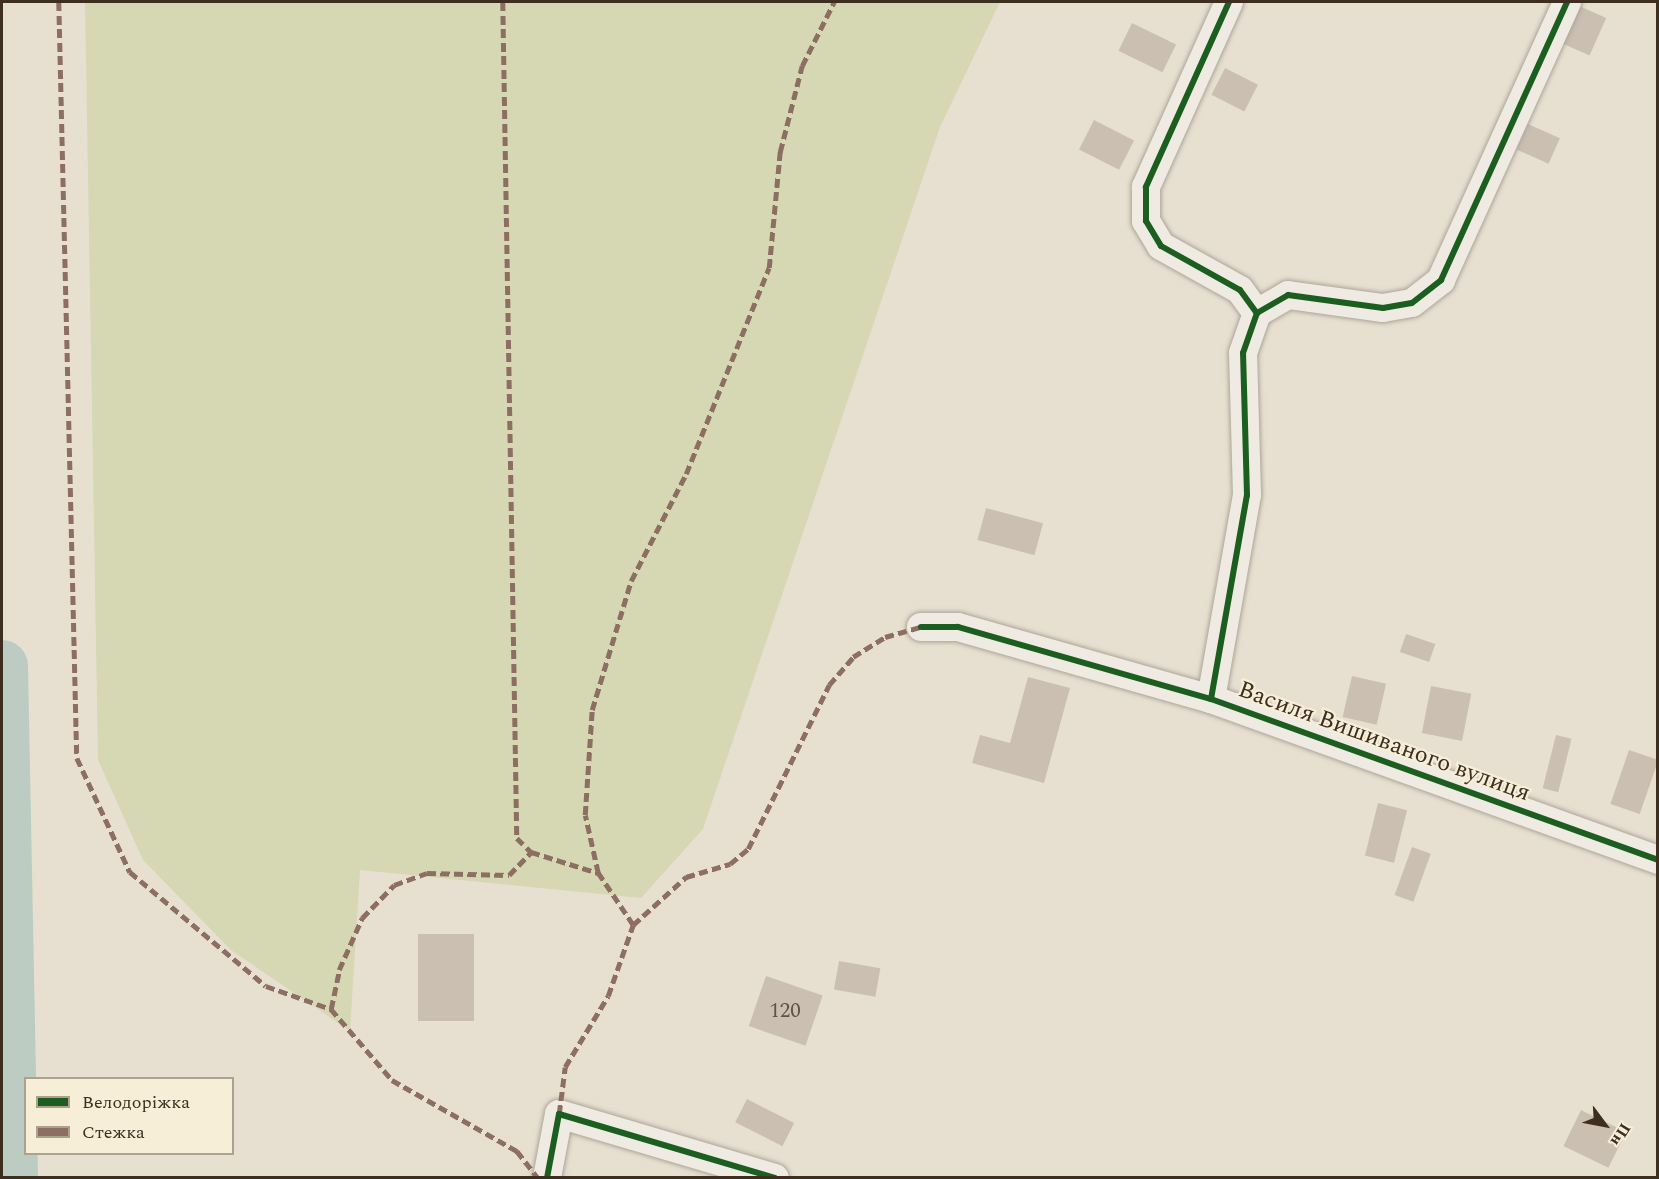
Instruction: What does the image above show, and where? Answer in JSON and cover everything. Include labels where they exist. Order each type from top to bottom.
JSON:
[{"type":"street","points":[[1229,2],[1146,187],[1146,221],[1161,246],[1240,290],[1257,313]]},
{"type":"street","points":[[1211,699],[1247,495],[1243,353],[1257,313],[1288,295],[1383,308],[1412,303],[1441,280],[1567,2]]},
{"type":"street","name":"Василя Вишиваного вулиця","points":[[921,627],[958,627],[1211,699],[1658,860]]},
{"type":"street","points":[[547,1178],[560,1114],[775,1178]]},
{"type":"green space","points":[[85,2],[1000,2],[940,127],[703,829],[641,898],[360,870],[350,1031],[231,950],[143,860],[98,760]]},
{"type":"building","points":[[1577,5],[1606,18],[1590,55],[1560,42]]},
{"type":"building","points":[[1132,23],[1176,44],[1162,72],[1118,51]]},
{"type":"building","points":[[1225,68],[1258,85],[1244,112],[1211,95]]},
{"type":"building","points":[[1094,120],[1134,140],[1119,170],[1079,149]]},
{"type":"building","points":[[1528,124],[1560,138],[1549,164],[1517,150]]},
{"type":"building","points":[[986,508],[1043,523],[1034,555],[977,540]]},
{"type":"building","points":[[1406,634],[1435,644],[1429,662],[1400,652]]},
{"type":"building","points":[[1352,676],[1386,684],[1377,725],[1343,717]]},
{"type":"building","points":[[1028,677],[1070,688],[1044,783],[972,763],[980,735],[1010,743]]},
{"type":"building","points":[[1431,686],[1471,694],[1462,741],[1422,733]]},
{"type":"building","points":[[1556,735],[1572,739],[1558,792],[1543,788]]},
{"type":"building","points":[[1629,750],[1658,760],[1640,814],[1610,804]]},
{"type":"building","points":[[1378,803],[1407,810],[1394,863],[1365,855]]},
{"type":"building","points":[[1412,847],[1431,854],[1413,902],[1395,895]]},
{"type":"building","points":[[418,934],[474,934],[474,1021],[418,1021]]},
{"type":"building","points":[[839,961],[880,968],[875,997],[834,990]]},
{"type":"building","points":[[766,976],[823,996],[805,1046],[749,1026]]},
{"type":"building","points":[[747,1099],[794,1123],[782,1146],[735,1122]]},
{"type":"building","points":[[1581,1110],[1626,1132],[1608,1168],[1563,1146]]},
{"type":"waterway","points":[[2,666],[12,1178]]},
{"type":"marked path","points":[[59,2],[77,758],[130,872],[266,986],[331,1009],[392,1080],[517,1151],[538,1178]]},
{"type":"marked path","points":[[503,2],[517,838],[531,852],[598,873]]},
{"type":"marked path","points":[[633,925],[598,873],[585,815],[592,710],[631,581],[686,474],[769,268],[780,152],[802,66],[834,2]]},
{"type":"marked path","points":[[559,1114],[565,1067],[608,996],[633,925],[686,877],[730,864],[748,849],[829,685],[853,657],[885,637],[921,627]]},
{"type":"marked path","points":[[331,1009],[339,970],[362,918],[394,885],[427,873],[509,875],[531,852]]},
{"type":"cycle path","points":[[1229,2],[1146,187],[1146,221],[1161,246],[1240,290],[1257,313]]},
{"type":"cycle path","points":[[1211,699],[1247,495],[1243,353],[1257,313],[1288,295],[1383,308],[1412,303],[1441,280],[1567,2]]},
{"type":"cycle path","points":[[921,627],[958,627],[1211,699],[1658,860]]},
{"type":"cycle path","points":[[547,1178],[559,1114],[775,1178]]}]
